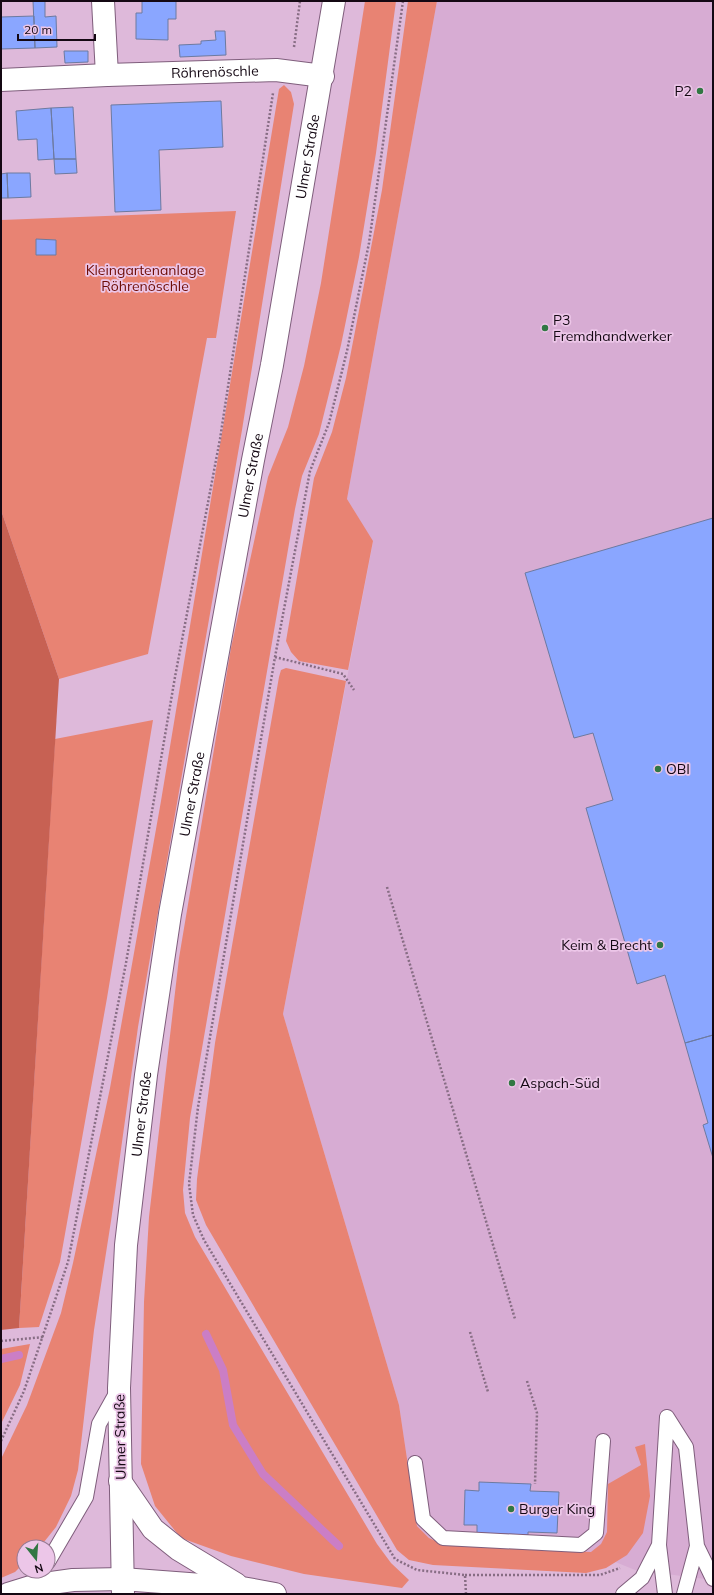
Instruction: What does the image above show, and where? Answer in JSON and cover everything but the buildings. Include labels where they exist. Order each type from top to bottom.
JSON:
[{"type":"main road","points":[[103,1],[107,75]]},
{"type":"main road","name":"Ulmer Straße","points":[[123,1587],[119,1388],[126,1245],[146,1075],[168,930],[252,467],[272,365],[323,76],[334,1]]},
{"type":"main road","name":"Röhrenöschle","points":[[1,80],[276,70],[323,76]]},
{"type":"main road","points":[[120,1481],[153,1529],[178,1549],[242,1588]]},
{"type":"main road","points":[[8,1594],[39,1583],[73,1580],[123,1587],[242,1588],[276,1594]]},
{"type":"lane","points":[[56,1548],[86,1497],[99,1424],[119,1388]]},
{"type":"lane","points":[[665,1594],[659,1545],[667,1417],[686,1447],[697,1546],[713,1579]]},
{"type":"lane","points":[[415,1463],[423,1519],[443,1538],[581,1545],[596,1533],[603,1441]]},
{"type":"lane","points":[[623,1594],[642,1578],[659,1545]]},
{"type":"lane","points":[[684,1594],[697,1546]]},
{"type":"path","points":[[1,1440],[24,1391],[44,1337],[68,1262],[126,963],[175,677],[220,439],[276,70],[294,49],[300,1]]},
{"type":"path","points":[[403,1],[369,243],[347,351],[329,423],[310,471],[276,657],[198,1107],[189,1184],[193,1215],[204,1240],[394,1559],[417,1570],[465,1575],[466,1594]]},
{"type":"path","points":[[276,657],[342,674],[354,690]]},
{"type":"path","points":[[387,887],[515,1319]]},
{"type":"path","points":[[470,1332],[488,1392]]},
{"type":"path","points":[[1,1341],[44,1337]]},
{"type":"path","points":[[527,1381],[537,1414],[535,1484]]},
{"type":"shaded area","name":"Aspach-Süd","points":[[437,1],[713,1],[713,1580],[635,1570],[591,1552],[444,1545],[429,1538],[417,1526],[399,1405],[283,1014],[373,542],[347,499]]},
{"type":"shaded area","points":[[1,510],[59,679],[19,1328],[1,1330]]},
{"type":"green space","points":[[365,1],[396,1],[376,153],[359,257],[341,345],[319,434],[302,476],[295,509],[190,1118],[183,1190],[185,1213],[195,1237],[377,1544],[391,1563],[409,1580],[402,1588],[304,1574],[231,1556],[181,1538],[155,1506],[141,1464],[144,1302],[149,1217],[179,958],[231,648],[268,477],[288,427],[304,366],[321,283]]},
{"type":"green space","points":[[408,1],[437,1],[347,499],[373,541],[348,670],[299,661],[291,652],[286,641],[314,478],[332,432],[346,378],[362,295],[382,190]]},
{"type":"green space","points":[[284,85],[291,92],[294,104],[242,430],[138,1027],[94,1330],[78,1470],[71,1496],[56,1527],[46,1539],[16,1539],[16,1571],[1,1578],[1,1459],[27,1405],[61,1313],[110,1088],[161,801],[279,89]]},
{"type":"green space","name":"Kleingartenanlage Röhrenöschle","points":[[236,211],[216,338],[207,338],[148,654],[59,679],[1,510],[1,220]]},
{"type":"green space","points":[[286,668],[346,681],[283,1014],[399,1405],[417,1526],[429,1538],[444,1545],[591,1552],[601,1544],[607,1532],[608,1484],[641,1465],[635,1447],[645,1444],[650,1496],[643,1533],[627,1555],[606,1568],[586,1573],[433,1565],[409,1560],[397,1550],[206,1225],[196,1200],[197,1179],[215,1043],[279,677],[281,670]]},
{"type":"green space","points":[[153,720],[107,998],[60,1262],[39,1327],[19,1328],[55,739]]},
{"type":"green space","points":[[30,1344],[20,1385],[1,1424],[1,1349]]},
{"type":"waterway","points":[[206,1334],[223,1370],[233,1425],[263,1474],[339,1546]]},
{"type":"waterway","points":[[1,1359],[19,1355]]},
{"type":"place","name":"P2","points":[[700,91]]},
{"type":"place","name":"P3 Fremdhandwerker","points":[[545,328]]},
{"type":"place","name":"OBI","points":[[658,769]]},
{"type":"place","name":"Keim & Brecht","points":[[660,945]]},
{"type":"place","name":"Aspach-Süd","points":[[512,1083]]},
{"type":"place","name":"Burger King","points":[[511,1509]]}]
